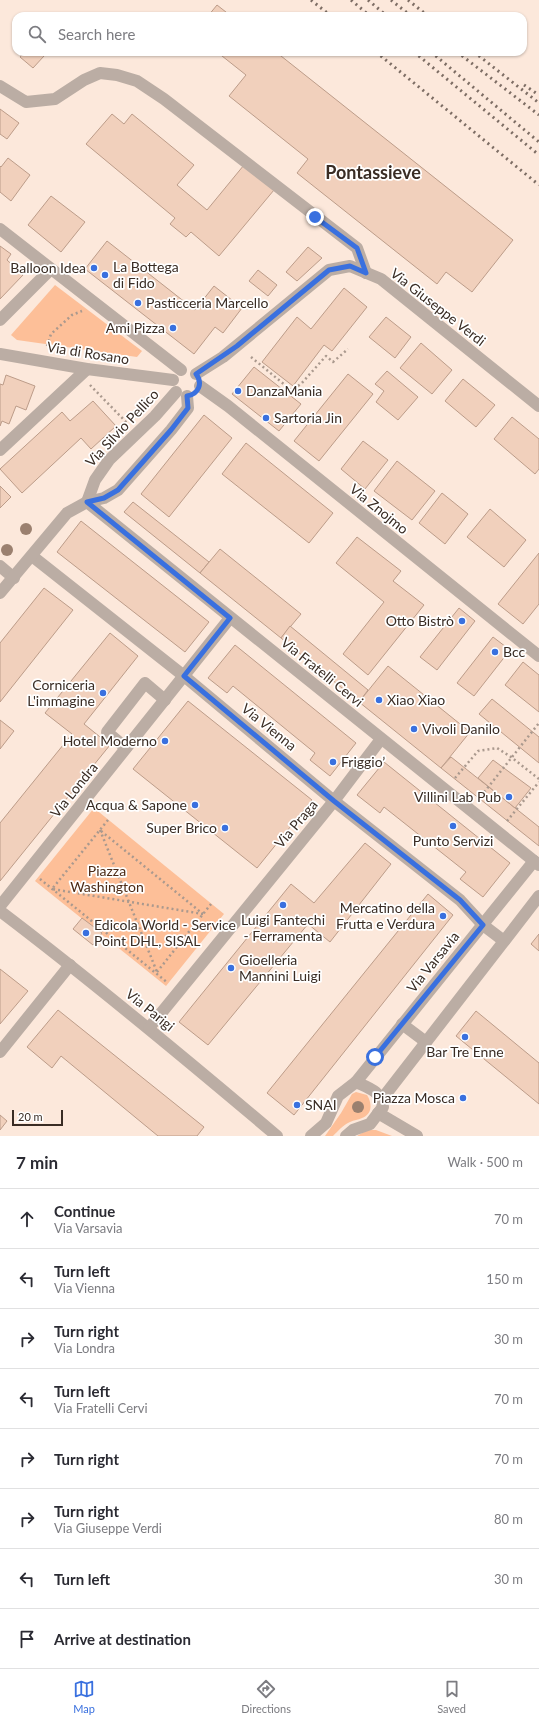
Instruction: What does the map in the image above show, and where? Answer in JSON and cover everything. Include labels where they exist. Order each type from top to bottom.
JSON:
[{"type":"street","points":[[0,86],[26,102],[56,99],[84,80],[100,72],[137,81],[164,99],[357,248],[366,273]]},
{"type":"street","points":[[0,229],[182,370]]},
{"type":"street","name":"Via Giuseppe Verdi","points":[[196,374],[228,353],[329,270],[350,266],[381,279],[539,406]]},
{"type":"street","points":[[0,320],[51,269]]},
{"type":"street","name":"Via di Rosano","points":[[0,354],[87,375],[173,380]]},
{"type":"street","points":[[0,593],[14,578],[67,512],[87,502],[104,498],[118,490],[171,430],[188,408],[182,394],[173,385],[173,380],[176,374],[182,370],[188,369],[199,378],[200,386],[195,393],[182,394]]},
{"type":"street","points":[[0,450],[87,375]]},
{"type":"street","name":"Via Znojmo","points":[[200,386],[228,406],[539,656]]},
{"type":"street","name":"Via Silvio Pellico","points":[[87,502],[95,480],[110,460],[155,416],[182,394]]},
{"type":"street","name":"Via Fratelli Cervi","points":[[87,502],[536,863]]},
{"type":"street","name":"Via Vienna","points":[[32,556],[184,676],[334,801],[460,900],[483,925],[504,941]]},
{"type":"street","points":[[0,566],[14,578]]},
{"type":"street","name":"Via Londra","points":[[0,906],[230,618]]},
{"type":"street","points":[[126,748],[107,732],[145,683],[165,700]]},
{"type":"street","name":"Via Praga","points":[[149,1028],[334,801],[381,739]]},
{"type":"street","name":"Via Varsavia","points":[[311,1136],[326,1123],[338,1096],[356,1082],[483,925],[536,863]]},
{"type":"street","points":[[382,1099],[539,896]]},
{"type":"street","name":"Via Parigi","points":[[0,911],[149,1028],[277,1136]]},
{"type":"street","points":[[0,1052],[70,965]]},
{"type":"street","points":[[402,1024],[426,1042]]},
{"type":"street","points":[[346,1136],[353,1130],[370,1124],[383,1107],[382,1099],[375,1091],[356,1082]]},
{"type":"street","points":[[378,1113],[417,1136]]},
{"type":"path","points":[[47,346],[51,334],[72,315],[84,311]]},
{"type":"path","points":[[251,358],[291,390],[301,384],[326,356],[333,362],[348,349]]},
{"type":"path","points":[[87,375],[128,425]]},
{"type":"path","points":[[478,800],[539,724]]},
{"type":"path","points":[[453,780],[478,751],[497,748],[511,757],[539,781],[505,823]]},
{"type":"path","points":[[52,889],[108,820]]},
{"type":"path","points":[[100,830],[157,973]]},
{"type":"path","points":[[100,830],[203,914]]},
{"type":"path","points":[[38,877],[168,983]]},
{"type":"path","points":[[52,889],[203,914]]},
{"type":"path","points":[[157,973],[211,904]]},
{"type":"green space","points":[[55,285],[142,351],[137,357],[17,340],[11,335]]},
{"type":"green space","name":"Piazza Washington","points":[[94,808],[224,914],[166,986],[35,881]]},
{"type":"green space","points":[[356,1092],[367,1095],[371,1105],[368,1114],[345,1125],[333,1136],[325,1136],[352,1094]]},
{"type":"green space","points":[[367,1130],[376,1130],[392,1136],[357,1136]]},
{"type":"building","points":[[217,5],[226,12],[211,12]]},
{"type":"building","points":[[21,56],[44,56],[33,68],[20,57]]},
{"type":"building","points":[[222,56],[281,56],[513,240],[472,292],[446,272],[437,284],[297,173],[308,159],[229,96],[246,75]]},
{"type":"building","points":[[0,109],[19,123],[7,139],[0,134]]},
{"type":"building","points":[[112,114],[124,124],[132,114],[194,165],[177,185],[207,210],[244,165],[274,190],[219,256],[191,232],[186,237],[170,224],[175,218],[86,144]]},
{"type":"building","points":[[8,158],[30,175],[11,201],[0,192],[0,166],[1,167]]},
{"type":"building","points":[[51,196],[85,222],[61,252],[28,225]]},
{"type":"building","points":[[107,241],[195,310],[214,286],[242,308],[223,333],[215,327],[194,354],[85,269]]},
{"type":"building","points":[[0,246],[11,254],[7,260],[23,275],[0,299]]},
{"type":"building","points":[[308,247],[322,258],[297,281],[286,272]]},
{"type":"building","points":[[258,270],[277,285],[268,296],[249,281]]},
{"type":"building","points":[[344,288],[367,307],[332,351],[324,345],[293,386],[262,362],[297,317],[311,329]]},
{"type":"building","points":[[386,317],[411,337],[395,358],[369,337]]},
{"type":"building","points":[[421,343],[452,370],[432,394],[400,368]]},
{"type":"building","points":[[254,367],[301,404],[279,431],[232,394]]},
{"type":"building","points":[[387,371],[418,397],[398,420],[376,402],[384,391],[375,384]]},
{"type":"building","points":[[348,374],[373,394],[319,461],[294,441]]},
{"type":"building","points":[[6,375],[35,386],[26,410],[16,406],[9,424],[2,421],[0,426],[0,384],[3,385]]},
{"type":"building","points":[[463,379],[495,405],[476,427],[445,401]]},
{"type":"building","points":[[93,401],[116,426],[91,449],[81,438],[22,493],[0,469],[62,412],[70,421]]},
{"type":"building","points":[[204,415],[232,438],[169,517],[141,494]]},
{"type":"building","points":[[512,417],[539,439],[539,469],[535,474],[494,439]]},
{"type":"building","points":[[363,441],[388,460],[365,489],[341,469]]},
{"type":"building","points":[[246,443],[333,513],[309,543],[222,474]]},
{"type":"building","points":[[397,461],[435,491],[412,520],[374,491]]},
{"type":"building","points":[[0,486],[11,497],[0,508]]},
{"type":"building","points":[[442,493],[468,514],[445,544],[419,523]]},
{"type":"building","points":[[133,502],[209,562],[200,573],[124,512]]},
{"type":"building","points":[[490,509],[526,540],[504,567],[467,537]]},
{"type":"building","points":[[81,521],[209,622],[185,652],[57,552]]},
{"type":"building","points":[[357,537],[401,571],[393,581],[424,605],[368,675],[343,654],[384,602],[336,563]]},
{"type":"building","points":[[220,549],[301,614],[281,638],[200,573]]},
{"type":"building","points":[[539,553],[539,604],[523,624],[498,604]]},
{"type":"building","points":[[44,588],[73,610],[0,702],[0,643]]},
{"type":"building","points":[[459,608],[475,621],[437,670],[420,657]]},
{"type":"building","points":[[290,626],[368,690],[359,702],[281,638]]},
{"type":"building","points":[[110,633],[138,656],[84,724],[110,745],[0,881],[0,823],[72,734],[45,713]]},
{"type":"building","points":[[493,637],[510,650],[474,696],[457,683]]},
{"type":"building","points":[[235,645],[356,743],[330,776],[310,760],[315,753],[233,686],[227,693],[208,678]]},
{"type":"building","points":[[523,662],[539,675],[539,712],[505,685]]},
{"type":"building","points":[[388,666],[470,732],[441,768],[359,702]]},
{"type":"building","points":[[492,699],[539,737],[539,763],[479,714]]},
{"type":"building","points":[[188,701],[312,800],[257,868],[133,769]]},
{"type":"building","points":[[0,720],[14,731],[0,749]]},
{"type":"building","points":[[451,757],[539,827],[539,846],[441,768]]},
{"type":"building","points":[[493,760],[531,788],[515,808],[478,778]]},
{"type":"building","points":[[384,762],[510,863],[483,897],[460,879],[466,872],[384,807],[380,813],[357,795]]},
{"type":"building","points":[[365,843],[391,864],[330,942],[308,924],[208,1045],[179,1022],[291,884],[314,903]]},
{"type":"building","points":[[428,894],[453,915],[294,1115],[267,1093]]},
{"type":"building","points":[[82,918],[102,933],[93,945],[73,929]]},
{"type":"building","points":[[539,934],[539,951],[531,944]]},
{"type":"building","points":[[0,969],[28,991],[0,1024]]},
{"type":"building","points":[[58,1010],[204,1127],[197,1136],[158,1136],[61,1056],[52,1068],[27,1047]]},
{"type":"building","points":[[476,1011],[539,1063],[539,1104],[456,1036]]},
{"type":"building","points":[[0,1115],[7,1121],[0,1130]]},
{"type":"railway","points":[[311,0],[326,12]]},
{"type":"railway","points":[[351,0],[365,12]]},
{"type":"railway","points":[[368,0],[382,12]]},
{"type":"railway","points":[[391,0],[406,12]]},
{"type":"railway","points":[[408,0],[423,12]]},
{"type":"railway","points":[[381,56],[539,185]]},
{"type":"railway","points":[[419,56],[539,155]]},
{"type":"railway","points":[[436,56],[539,142]]},
{"type":"railway","points":[[462,56],[539,115]]},
{"type":"railway","points":[[479,56],[539,103]]},
{"type":"railway","points":[[524,85],[539,95]]},
{"type":"place","name":"Balloon Idea","points":[[94,268]]},
{"type":"place","name":"La Bottega di Fido","points":[[105,275]]},
{"type":"place","name":"Pasticceria Marcello","points":[[138,303]]},
{"type":"place","name":"Ami Pizza","points":[[173,328]]},
{"type":"place","name":"DanzaMania","points":[[238,391]]},
{"type":"place","name":"Sartoria Jin","points":[[266,418]]},
{"type":"place","name":"Otto Bistrò","points":[[462,621]]},
{"type":"place","name":"Bcc","points":[[495,652]]},
{"type":"place","name":"Corniceria L'immagine","points":[[103,693]]},
{"type":"place","name":"Xiao Xiao","points":[[379,700]]},
{"type":"place","name":"Vivoli Danilo","points":[[414,729]]},
{"type":"place","name":"Hotel Moderno","points":[[165,741]]},
{"type":"place","name":"Friggio’","points":[[333,762]]},
{"type":"place","name":"Villini Lab Pub","points":[[509,797]]},
{"type":"place","name":"Acqua & Sapone","points":[[195,805]]},
{"type":"place","name":"Punto Servizi","points":[[453,826]]},
{"type":"place","name":"Super Brico","points":[[225,828]]},
{"type":"place","name":"Luigi Fantechi - Ferramenta","points":[[283,905]]},
{"type":"place","name":"Mercatino della Frutta e Verdura","points":[[443,916]]},
{"type":"place","name":"Edicola World - Service Point DHL, SISAL","points":[[86,933]]},
{"type":"place","name":"Gioelleria Mannini Luigi","points":[[231,968]]},
{"type":"place","name":"Bar Tre Enne","points":[[465,1037]]},
{"type":"place","name":"Piazza Mosca","points":[[463,1098]]},
{"type":"place","name":"SNAI","points":[[297,1105]]},
{"type":"district","name":"Pontassieve","points":[[373,173]]},
{"type":"route","points":[[315,217],[357,248],[366,273],[350,266],[329,270],[223,357],[196,374],[200,381],[200,386],[195,393],[187,396],[188,408],[171,430],[118,490],[104,498],[87,502],[230,618],[184,676],[334,801],[460,900],[483,925],[375,1057]]}]
